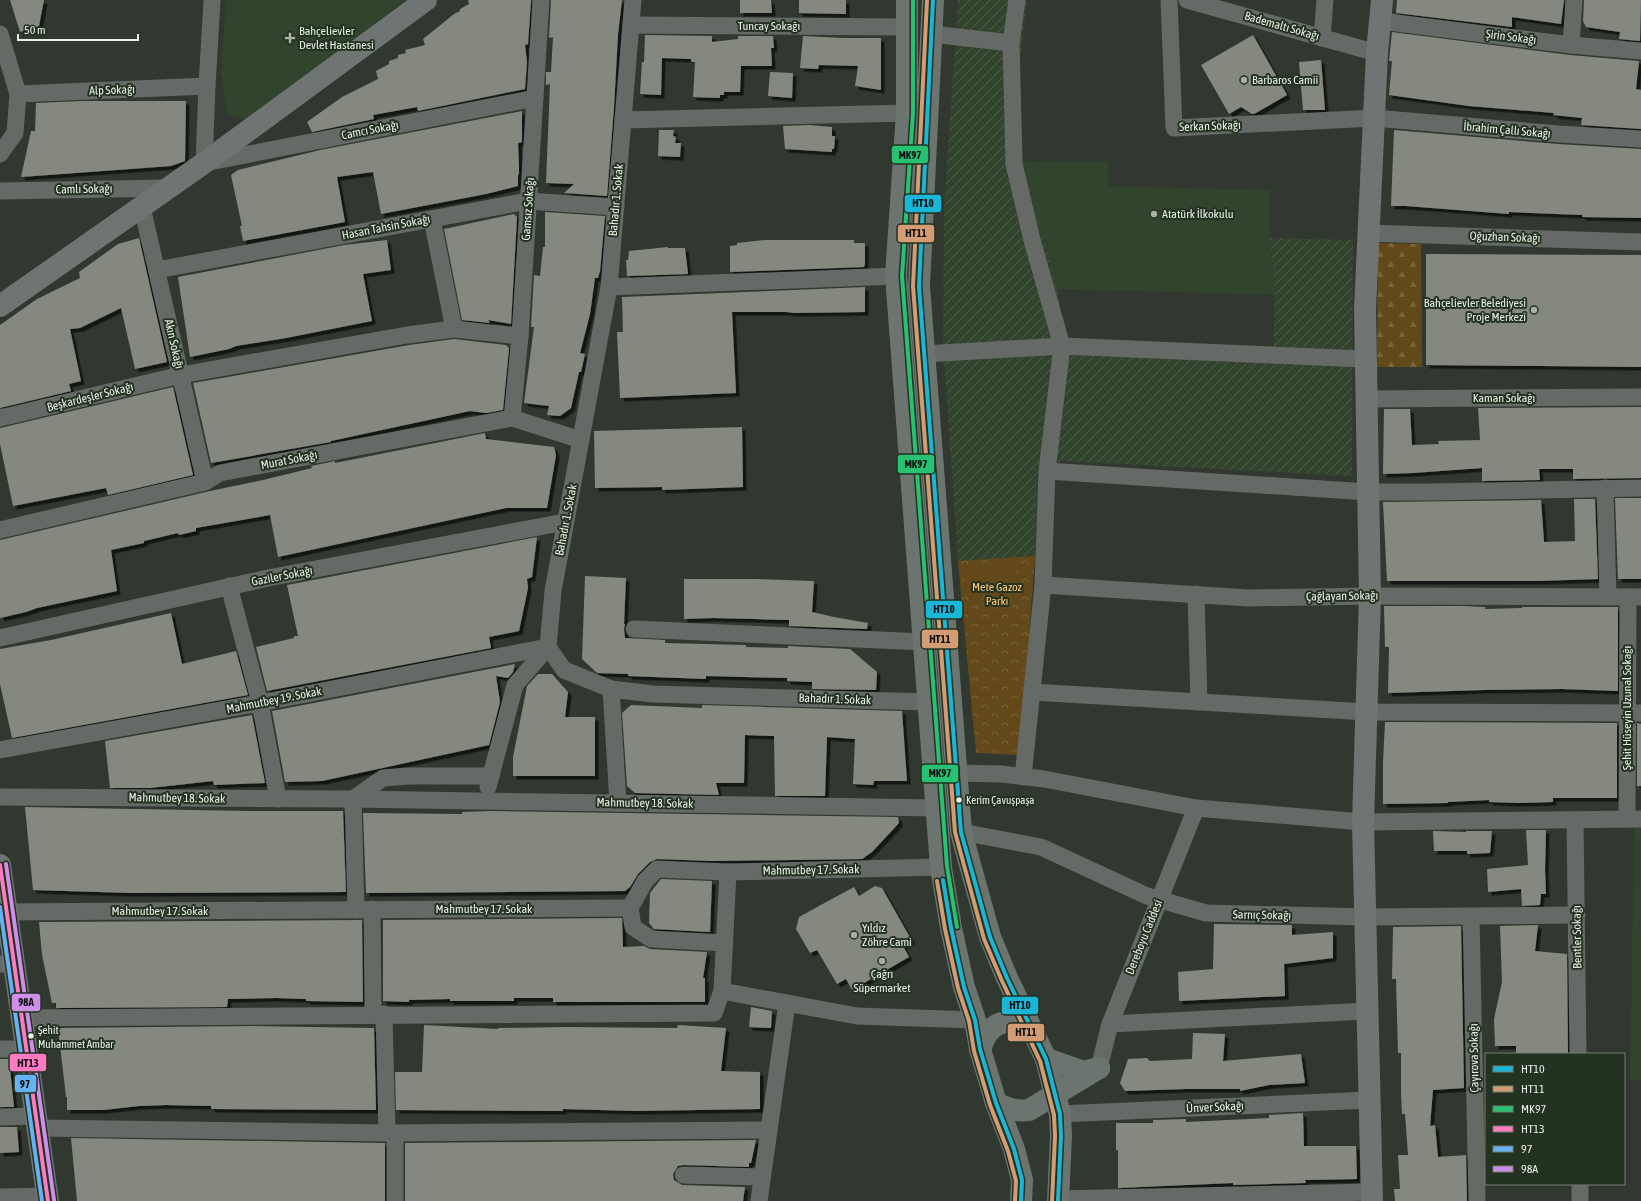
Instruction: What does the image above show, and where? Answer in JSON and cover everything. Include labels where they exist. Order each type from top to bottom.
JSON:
[{"type":"main road","points":[[907,0],[907,113],[896,276],[941,867],[951,928],[964,987],[975,1020],[980,1049],[996,1103],[1014,1149],[1022,1180],[1021,1201]]},
{"type":"main road","points":[[933,0],[919,286],[961,832],[990,937],[1007,978],[1046,1059],[1057,1105],[1061,1136],[1058,1200]]},
{"type":"main road","points":[[980,1049],[984,1037],[989,1029],[997,1024],[1015,1022],[1033,1032]]},
{"type":"main road","points":[[1046,1059],[1084,1072],[1099,1068]]},
{"type":"main road","points":[[996,1103],[1010,1110],[1020,1111],[1057,1105],[1099,1068]]},
{"type":"street","points":[[204,163],[212,0]]},
{"type":"street","points":[[0,306],[204,163],[426,0]]},
{"type":"street","name":"Gamsız Sokağı","points":[[512,418],[520,336],[541,0]]},
{"type":"street","name":"Bahadır 1. Sokak","points":[[633,0],[609,287],[553,591],[548,648],[564,670],[611,690],[653,694],[928,702]]},
{"type":"street","points":[[1018,0],[1011,43],[1014,164],[1032,240],[1062,346],[1047,471],[1043,585],[1023,777]]},
{"type":"street","name":"Serkan Sokağı","points":[[1169,0],[1174,128],[1374,118]]},
{"type":"street","points":[[1322,38],[1325,0]]},
{"type":"street","points":[[1571,45],[1574,0]]},
{"type":"street","name":"Bademaltı Sokağı","points":[[1195,1],[1377,53]]},
{"type":"street","points":[[1058,1200],[1372,1197],[1364,917],[1363,822],[1370,596],[1365,359],[1368,233],[1377,53],[1382,10]]},
{"type":"street","name":"Şirin Sokağı","points":[[1382,10],[1571,45],[1641,51]]},
{"type":"street","name":"Tuncay Sokağı","points":[[631,25],[907,27]]},
{"type":"street","points":[[0,34],[18,94],[15,133],[0,154]]},
{"type":"street","points":[[932,34],[1011,43]]},
{"type":"street","name":"Alp Sokağı","points":[[18,94],[207,86]]},
{"type":"street","name":"Camcı Sokağı","points":[[204,163],[535,98]]},
{"type":"street","points":[[623,120],[907,113]]},
{"type":"street","name":"İbrahim Çallı Sokağı","points":[[1374,118],[1560,134],[1641,139]]},
{"type":"street","name":"Camlı Sokağı","points":[[0,191],[169,188]]},
{"type":"street","name":"Hasan Tahsin Sokağı","points":[[157,270],[528,201],[616,206]]},
{"type":"street","name":"Akın Sokağı","points":[[142,206],[205,482]]},
{"type":"street","points":[[432,218],[454,329]]},
{"type":"street","name":"Oğuzhan Sokağı","points":[[1368,233],[1641,242]]},
{"type":"street","points":[[609,287],[896,276]]},
{"type":"street","name":"Beşkardeşler Sokağı","points":[[0,418],[181,375],[407,335],[454,329],[520,336]]},
{"type":"street","points":[[924,354],[1062,346],[1365,359]]},
{"type":"street","name":"Kaman Sokağı","points":[[1367,399],[1641,397]]},
{"type":"street","name":"Murat Sokağı","points":[[0,530],[205,482],[220,473],[512,418],[581,440]]},
{"type":"street","points":[[1047,471],[1368,492],[1641,488]]},
{"type":"street","points":[[1605,488],[1608,597]]},
{"type":"street","name":"Gaziler Sokağı","points":[[0,638],[229,586],[565,522]]},
{"type":"street","name":"Çağlayan Sokağı","points":[[1043,585],[1249,598],[1370,596],[1634,597]]},
{"type":"street","points":[[229,586],[260,703],[278,799]]},
{"type":"street","points":[[1196,594],[1199,702]]},
{"type":"street","name":"Şehit Hüseyin Uzunal Sokağı","points":[[1634,597],[1634,819]]},
{"type":"street","points":[[634,629],[924,642]]},
{"type":"street","points":[[484,801],[515,685],[548,648]]},
{"type":"street","name":"Mahmutbey 19. Sokak","points":[[0,750],[260,703],[548,648]]},
{"type":"street","points":[[611,690],[618,803]]},
{"type":"street","points":[[1032,692],[1367,712],[1634,713]]},
{"type":"street","points":[[956,773],[1001,774],[1044,779],[1196,808],[1363,822],[1634,819]]},
{"type":"street","points":[[395,1201],[391,1133],[378,1014],[364,909],[353,799],[383,778],[407,776],[491,776]]},
{"type":"street","name":"Mahmutbey 18. Sokak","points":[[0,797],[353,799],[936,808]]},
{"type":"street","name":"Dereboyu Caddesi","points":[[1099,1068],[1110,1024],[1196,808]]},
{"type":"street","name":"Bentler Sokağı","points":[[1575,820],[1578,1053]]},
{"type":"street","name":"Sarnıç Sokağı","points":[[961,832],[1041,847],[1147,896],[1206,913],[1364,917],[1577,915]]},
{"type":"street","points":[[0,865],[7,964],[23,1018],[48,1198],[0,1197]]},
{"type":"street","name":"Mahmutbey 17. Sokak","points":[[3,912],[630,908],[645,881],[657,869],[728,872],[941,867]]},
{"type":"street","points":[[23,1018],[378,1014],[714,1013],[722,991],[728,872]]},
{"type":"street","points":[[630,908],[633,927],[651,939],[725,943]]},
{"type":"street","name":"Çayırova Sokağı","points":[[1471,916],[1477,1201]]},
{"type":"street","points":[[722,991],[857,1016],[975,1020]]},
{"type":"street","points":[[759,1201],[787,1003]]},
{"type":"street","points":[[1110,1024],[1367,1011]]},
{"type":"street","points":[[0,1049],[27,1049]]},
{"type":"street","name":"Ünver Sokağı","points":[[1057,1105],[1370,1100]]},
{"type":"street","points":[[0,1117],[38,1122],[391,1133],[769,1130]]},
{"type":"street","points":[[683,1175],[762,1177]]},
{"type":"street","points":[[1580,1185],[1580,1201]]},
{"type":"shaded area","name":"Bahçelievler Devlet Hastanesi","points":[[226,0],[405,0],[295,84],[244,120],[227,114],[221,74]]},
{"type":"shaded area","points":[[958,0],[1027,0],[1020,62],[1023,161],[1058,289],[1063,339],[1273,347],[1275,295],[1270,238],[1353,240],[1352,476],[1062,461],[1038,464],[1035,556],[958,561],[943,343],[944,208]]},
{"type":"shaded area","name":"Atatürk İlkokulu","points":[[1023,161],[1108,162],[1109,186],[1270,190],[1270,238],[1275,295],[1058,289]]},
{"type":"shaded area","points":[[1634,828],[1641,828],[1641,1080],[1630,1080]]},
{"type":"green space","points":[[1378,243],[1421,244],[1422,367],[1377,367]]},
{"type":"green space","name":"Mete Gazoz Parkı","points":[[1035,556],[1020,755],[976,753],[958,561]]},
{"type":"green space","points":[[1015,560],[1018,591],[967,596],[964,565]]},
{"type":"building","points":[[10,0],[44,0],[39,26],[20,32]]},
{"type":"building","points":[[468,0],[531,0],[528,44],[525,45],[527,62],[525,89],[418,111],[417,107],[373,115],[374,119],[312,132],[307,122],[342,97],[378,79],[376,71],[389,64],[389,61],[398,58],[398,55],[406,53],[405,50],[425,45],[423,39],[454,14],[460,11],[460,9],[469,4]]},
{"type":"building","points":[[551,0],[622,0],[618,34],[607,196],[564,193],[574,184],[546,183],[550,84],[546,85],[546,72],[551,72],[553,37],[549,38]]},
{"type":"building","points":[[740,0],[771,0],[772,13],[740,13]]},
{"type":"building","points":[[799,0],[846,0],[846,14],[799,13]]},
{"type":"building","points":[[1397,0],[1564,0],[1561,24],[1512,17],[1512,27],[1396,13]]},
{"type":"building","points":[[1584,0],[1641,0],[1640,41],[1619,39],[1620,32],[1586,27],[1583,21]]},
{"type":"building","points":[[1392,32],[1570,55],[1639,61],[1636,89],[1641,90],[1641,129],[1581,125],[1582,118],[1553,115],[1554,113],[1469,106],[1389,95],[1392,61],[1389,61]]},
{"type":"building","points":[[645,35],[712,36],[712,42],[738,39],[738,36],[773,36],[774,48],[771,48],[772,66],[741,66],[740,92],[724,92],[724,95],[720,95],[720,98],[693,97],[695,62],[691,62],[691,59],[662,58],[661,95],[640,94],[642,62],[644,62]]},
{"type":"building","name":"Barbaros Camii","points":[[1253,35],[1287,95],[1254,114],[1241,107],[1229,114],[1201,65]]},
{"type":"building","points":[[803,36],[881,38],[881,90],[855,86],[858,66],[819,65],[818,69],[800,68]]},
{"type":"building","points":[[1321,60],[1325,110],[1303,110],[1299,62]]},
{"type":"building","points":[[770,72],[793,73],[792,98],[768,96]]},
{"type":"building","points":[[82,101],[186,101],[185,161],[171,166],[21,177],[31,131],[35,131],[36,103]]},
{"type":"building","points":[[522,111],[522,142],[518,143],[518,186],[486,194],[381,214],[373,172],[337,177],[345,222],[243,241],[240,226],[242,226],[231,175],[238,170],[320,150]]},
{"type":"building","points":[[809,125],[832,127],[832,136],[835,136],[834,149],[832,149],[832,152],[785,149],[783,126]]},
{"type":"building","points":[[659,130],[674,130],[673,136],[676,137],[675,143],[681,143],[680,157],[658,156]]},
{"type":"building","points":[[1394,130],[1558,144],[1641,149],[1641,218],[1582,217],[1582,215],[1509,212],[1509,214],[1391,206]]},
{"type":"building","points":[[545,212],[605,216],[600,271],[598,278],[595,278],[590,314],[580,353],[585,354],[581,372],[579,372],[571,408],[560,416],[547,415],[549,406],[524,403],[534,327],[531,327],[534,275],[540,276],[543,247],[545,247]]},
{"type":"building","points":[[514,214],[517,217],[511,324],[488,320],[490,323],[462,320],[444,229]]},
{"type":"building","points":[[139,238],[167,362],[135,369],[121,308],[80,328],[70,329],[81,381],[69,384],[71,391],[0,408],[0,325],[37,299],[80,278],[79,272],[118,244]]},
{"type":"building","points":[[387,240],[391,270],[363,274],[372,321],[236,346],[229,349],[190,357],[178,277],[344,245]]},
{"type":"building","points":[[765,240],[854,240],[854,243],[865,243],[865,264],[864,267],[730,272],[730,246],[737,245],[737,243]]},
{"type":"building","points":[[668,247],[685,248],[688,274],[627,276],[626,260],[628,260],[629,251]]},
{"type":"building","name":"Bahçelievler Belediyesi Proje Merkezi","points":[[1426,254],[1641,255],[1641,367],[1426,365]]},
{"type":"building","points":[[865,287],[865,312],[732,312],[736,393],[620,398],[617,332],[623,332],[622,297]]},
{"type":"building","points":[[454,339],[506,345],[509,348],[503,410],[486,413],[470,411],[331,442],[211,463],[193,383],[409,345]]},
{"type":"building","points":[[173,387],[193,475],[108,495],[106,488],[13,506],[0,444],[0,428]]},
{"type":"building","points":[[1641,407],[1641,478],[1573,479],[1573,469],[1539,469],[1540,480],[1482,481],[1482,468],[1383,474],[1384,409],[1410,409],[1412,445],[1439,444],[1438,441],[1480,440],[1478,408]]},
{"type":"building","points":[[742,427],[743,487],[662,490],[662,487],[595,488],[594,431]]},
{"type":"building","points":[[485,433],[486,439],[554,447],[556,455],[547,508],[506,508],[278,557],[270,515],[196,528],[196,531],[179,535],[178,533],[144,541],[144,543],[111,550],[117,591],[37,608],[0,618],[0,540],[263,480],[312,468],[311,466],[335,461],[335,463]]},
{"type":"building","points":[[1615,498],[1641,498],[1641,579],[1618,579]]},
{"type":"building","points":[[1574,499],[1595,499],[1598,579],[1538,581],[1387,581],[1383,502],[1541,500],[1544,542],[1575,541]]},
{"type":"building","points":[[537,537],[532,577],[527,579],[528,588],[519,631],[489,637],[491,648],[267,691],[256,647],[298,636],[287,585]]},
{"type":"building","points":[[585,576],[626,578],[624,624],[625,638],[665,640],[665,643],[746,645],[746,647],[788,648],[788,646],[850,649],[877,672],[876,690],[812,689],[812,682],[787,681],[787,678],[706,676],[706,679],[628,676],[628,674],[597,673],[582,659]]},
{"type":"building","points":[[684,579],[814,581],[812,612],[868,623],[867,629],[789,626],[789,620],[714,618],[684,619]]},
{"type":"building","points":[[1384,606],[1462,606],[1485,607],[1485,609],[1522,607],[1618,607],[1618,691],[1562,689],[1388,693],[1389,647],[1385,647]]},
{"type":"building","points":[[171,613],[182,664],[236,651],[248,695],[12,738],[0,684],[0,649],[51,640]]},
{"type":"building","points":[[515,664],[513,672],[508,678],[496,676],[500,702],[489,745],[322,781],[285,782],[272,711]]},
{"type":"building","points":[[538,674],[552,674],[568,692],[565,717],[595,717],[595,776],[513,776],[513,757],[527,686]]},
{"type":"building","points":[[631,705],[702,708],[702,705],[902,711],[907,781],[874,781],[873,785],[853,784],[855,739],[827,737],[825,796],[775,796],[774,736],[745,735],[744,783],[716,783],[719,795],[635,793],[627,786],[622,713]]},
{"type":"building","points":[[252,715],[265,783],[214,785],[213,781],[150,788],[110,788],[105,741]]},
{"type":"building","points":[[1385,722],[1617,723],[1617,798],[1553,798],[1553,802],[1519,803],[1489,802],[1489,800],[1448,803],[1383,804]]},
{"type":"building","points":[[1637,723],[1641,724],[1641,786],[1637,786]]},
{"type":"building","points":[[25,807],[343,811],[346,892],[131,893],[33,890]]},
{"type":"building","points":[[491,811],[898,817],[899,823],[872,852],[862,859],[712,861],[657,859],[650,862],[638,874],[630,887],[625,891],[366,893],[363,813],[462,814],[462,812]]},
{"type":"building","points":[[1526,830],[1546,830],[1546,894],[1541,894],[1540,905],[1522,906],[1521,889],[1488,892],[1487,869],[1528,865]]},
{"type":"building","points":[[1433,831],[1492,831],[1490,853],[1467,854],[1467,851],[1434,851]]},
{"type":"building","points":[[661,879],[712,881],[710,932],[654,929],[649,923],[650,893]]},
{"type":"building","name":"Yıldız Zöhre Cami","points":[[875,886],[882,888],[912,941],[903,946],[909,957],[852,990],[846,979],[837,984],[817,950],[810,953],[796,929],[799,917],[819,906],[854,887],[859,896]]},
{"type":"building","points":[[622,918],[623,947],[644,946],[650,949],[707,952],[703,978],[705,978],[705,1002],[553,1002],[553,998],[514,998],[514,1001],[450,1001],[450,999],[409,1000],[409,1002],[383,1001],[383,920]]},
{"type":"building","points":[[362,920],[363,1002],[306,1001],[306,999],[277,998],[228,999],[227,1007],[56,1008],[56,1003],[52,1003],[42,955],[39,922]]},
{"type":"building","points":[[1214,924],[1292,925],[1292,935],[1333,932],[1333,958],[1284,964],[1285,996],[1179,1001],[1178,972],[1213,969]]},
{"type":"building","points":[[1538,925],[1535,951],[1567,954],[1568,1053],[1516,1053],[1516,1046],[1495,1046],[1494,1019],[1502,982],[1500,926]]},
{"type":"building","points":[[1461,926],[1464,1088],[1433,1090],[1430,1126],[1435,1125],[1438,1157],[1466,1155],[1467,1201],[1395,1201],[1394,1189],[1400,1189],[1398,1155],[1408,1155],[1405,1114],[1402,1114],[1401,1053],[1398,1053],[1396,979],[1392,979],[1393,927]]},
{"type":"building","points":[[751,1007],[772,1011],[771,1028],[749,1027]]},
{"type":"building","points":[[424,1025],[498,1029],[566,1027],[677,1028],[678,1025],[726,1028],[721,1071],[760,1072],[760,1109],[636,1111],[563,1109],[563,1111],[396,1110],[395,1072],[422,1072]]},
{"type":"building","points":[[252,1026],[374,1028],[376,1110],[211,1109],[211,1106],[166,1105],[103,1110],[67,1110],[67,1097],[58,1028]]},
{"type":"building","points":[[1193,1033],[1225,1034],[1223,1061],[1301,1054],[1305,1083],[1269,1085],[1240,1091],[1240,1089],[1185,1089],[1125,1091],[1120,1083],[1128,1059],[1147,1058],[1150,1061],[1192,1059]]},
{"type":"building","points":[[0,1059],[9,1059],[14,1107],[0,1107]]},
{"type":"building","points":[[1303,1113],[1304,1146],[1356,1146],[1357,1179],[1305,1180],[1306,1183],[1233,1185],[1233,1183],[1118,1188],[1116,1123],[1153,1123],[1153,1120],[1186,1119],[1186,1122],[1269,1118],[1269,1115]]},
{"type":"building","points":[[0,1127],[17,1127],[19,1152],[0,1153]]},
{"type":"building","points":[[71,1138],[385,1143],[385,1201],[77,1201]]},
{"type":"building","points":[[756,1140],[749,1167],[683,1165],[678,1166],[673,1174],[674,1180],[682,1185],[745,1187],[743,1201],[405,1201],[405,1143]]},
{"type":"transit line","name":"MK97","points":[[913,0],[913,113],[902,276],[947,866],[957,927]]},
{"type":"transit line","name":"HT11","points":[[927,0],[913,286],[955,832],[984,939],[1040,1061],[1054,1115],[1055,1136],[1052,1201]]},
{"type":"transit line","name":"HT10","points":[[933,0],[919,286],[961,832],[990,937],[1007,978],[1046,1059],[1060,1114],[1061,1136],[1058,1201]]},
{"type":"transit line","name":"98A","points":[[6,864],[54,1200]]},
{"type":"transit line","name":"HT13","points":[[0,865],[48,1201]]},
{"type":"transit line","name":"HT10","points":[[943,880],[951,928],[964,987],[975,1020],[980,1049],[996,1103],[1014,1149],[1022,1180],[1021,1201]]},
{"type":"transit line","name":"HT11","points":[[937,881],[945,929],[958,988],[969,1021],[974,1051],[990,1105],[1008,1151],[1016,1181],[1015,1201]]},
{"type":"transit line","name":"97","points":[[0,907],[42,1201]]},
{"type":"place","name":"Bahçelievler Devlet Hastanesi","points":[[290,38]]},
{"type":"place","name":"Barbaros Camii","points":[[1244,80]]},
{"type":"place","name":"Atatürk İlkokulu","points":[[1154,214]]},
{"type":"place","name":"Bahçelievler Belediyesi Proje Merkezi","points":[[1534,310]]},
{"type":"place","name":"Kerim Çavuşpaşa","points":[[959,800]]},
{"type":"place","name":"Yıldız Zöhre Cami","points":[[854,935]]},
{"type":"place","name":"Çağrı Süpermarket","points":[[882,961]]},
{"type":"place","name":"Şehit Muhammet Ambar","points":[[31,1036]]}]
